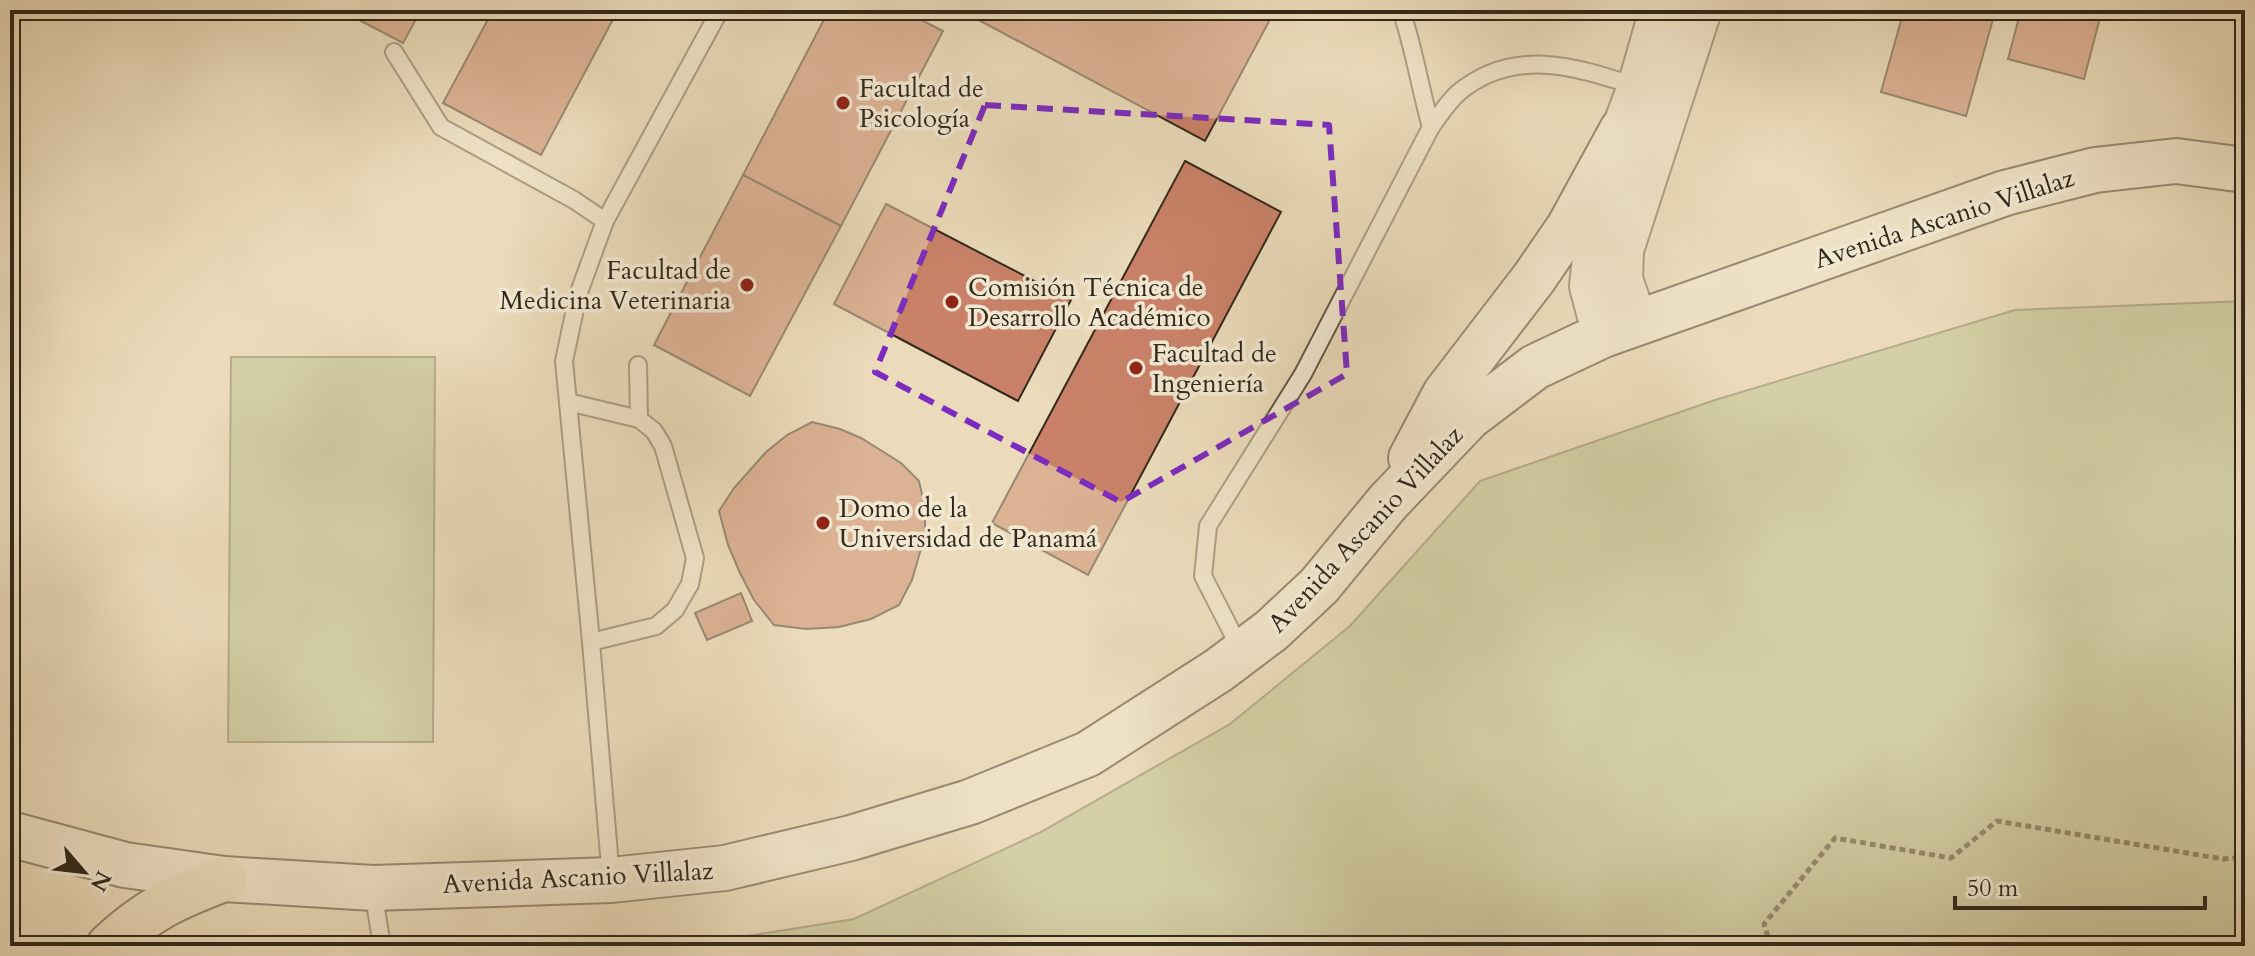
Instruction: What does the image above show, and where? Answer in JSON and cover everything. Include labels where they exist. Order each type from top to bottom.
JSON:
[{"type":"highway","points":[[109,946],[161,906],[224,879]]},
{"type":"main road","points":[[1388,502],[1445,394],[1569,227],[1622,130]]},
{"type":"main road","name":"Avenida Ascanio Villalaz","points":[[10,834],[125,865],[224,879],[373,888],[611,880],[725,868],[851,838],[970,802],[1088,754],[1243,653],[1319,586],[1388,502],[1469,417],[1535,367],[1620,329],[2005,193],[2095,170],[2176,161],[2245,170]]},
{"type":"street","points":[[1620,329],[1590,286],[1594,248],[1622,130],[1660,10]]},
{"type":"street","points":[[1620,329],[1623,250],[1701,10]]},
{"type":"lane","points":[[611,880],[564,361],[578,295],[605,221],[720,10]]},
{"type":"lane","points":[[1401,10],[1431,127]]},
{"type":"lane","points":[[394,52],[441,127],[574,200],[605,221]]},
{"type":"lane","points":[[1243,653],[1203,576],[1208,526],[1303,374],[1431,127],[1456,94],[1481,76],[1523,63],[1592,72],[1638,87]]},
{"type":"lane","points":[[638,365],[639,419]]},
{"type":"lane","points":[[568,402],[639,419],[654,431],[663,446],[695,558],[690,584],[675,610],[656,626],[591,642]]},
{"type":"lane","points":[[373,888],[382,946]]},
{"type":"path","points":[[1771,946],[1764,924],[1835,838],[1951,858],[1997,821],[2223,859],[2245,857]]},
{"type":"highlighted area","points":[[985,105],[1329,125],[1347,374],[1121,502],[875,372]]},
{"type":"green space","points":[[2245,301],[2245,946],[699,946],[854,919],[1039,833],[1230,724],[1350,626],[1480,481],[1718,399],[2015,310]]},
{"type":"green space","points":[[231,357],[435,357],[433,742],[228,742]]},
{"type":"building","points":[[340,10],[421,10],[403,43]]},
{"type":"building","points":[[493,10],[618,10],[541,155],[443,103]]},
{"type":"building","name":"Facultad de Psicología","points":[[829,10],[902,10],[943,31],[841,226],[743,175]]},
{"type":"building","points":[[960,10],[1275,10],[1205,141]]},
{"type":"building","points":[[1904,10],[1959,10],[1993,19],[1966,116],[1881,92]]},
{"type":"building","points":[[2021,10],[2102,10],[2084,79],[2008,59]]},
{"type":"building","name":"Facultad de Ingeniería","points":[[1185,161],[1281,212],[1088,575],[992,523]]},
{"type":"building","name":"Facultad de Medicina Veterinaria","points":[[743,175],[841,226],[750,396],[654,345]]},
{"type":"building","name":"Comisión Técnica de Desarrollo Académico","points":[[886,204],[1071,300],[1018,401],[834,304]]},
{"type":"building","name":"Domo de la Universidad de Panamá","points":[[812,422],[861,438],[901,463],[919,481],[925,508],[925,535],[912,580],[899,605],[871,619],[839,627],[806,629],[774,625],[754,600],[728,545],[719,511],[734,488],[766,452],[787,435]]},
{"type":"building","points":[[741,593],[752,621],[707,640],[695,613]]},
{"type":"place","name":"Facultad de Psicología","points":[[843,103]]},
{"type":"place","name":"Facultad de Medicina Veterinaria","points":[[747,285]]},
{"type":"place","name":"Comisión Técnica de Desarrollo Académico","points":[[952,302]]},
{"type":"place","name":"Facultad de Ingeniería","points":[[1136,368]]},
{"type":"place","name":"Domo de la Universidad de Panamá","points":[[823,523]]}]
